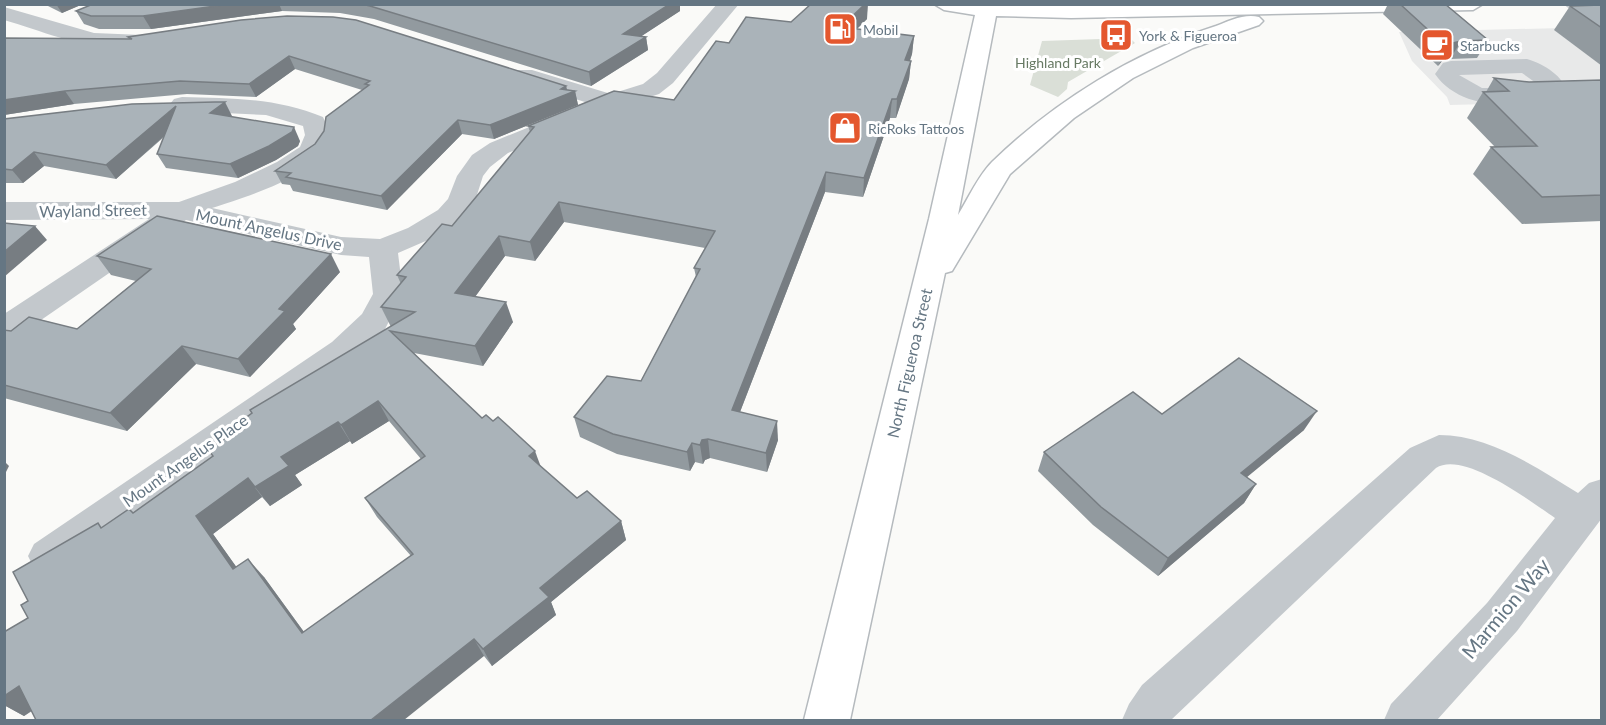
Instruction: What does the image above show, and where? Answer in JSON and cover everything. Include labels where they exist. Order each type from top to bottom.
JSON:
[{"type":"main road","points":[[944,4],[987,7],[1309,9],[1473,4]]},
{"type":"main road","name":"North Figueroa Street","points":[[827,720],[926,292],[987,7]]},
{"type":"main road","points":[[926,292],[1000,169],[1065,113],[1125,73],[1185,43],[1233,25],[1309,9]]},
{"type":"street","name":"Mount Angelus Drive","points":[[4,330],[181,210],[341,246],[383,249],[418,234],[448,216],[461,201],[470,176],[481,161],[499,148],[611,102],[651,89],[665,78],[729,4]]},
{"type":"street","points":[[1574,4],[1602,24]]},
{"type":"street","points":[[4,13],[48,28],[93,39],[129,40],[157,37]]},
{"type":"street","points":[[48,28],[79,16]]},
{"type":"street","points":[[500,67],[611,102]]},
{"type":"street","points":[[157,105],[262,107],[295,112],[314,122],[318,135],[311,151],[286,168],[245,188],[181,210]]},
{"type":"street","name":"Wayland Street","points":[[4,211],[181,210]]},
{"type":"street","name":"Mount Angelus Place","points":[[48,556],[344,350],[374,321],[388,294],[383,249]]},
{"type":"street","points":[[1145,720],[1166,693],[1423,458],[1438,449],[1457,449],[1591,504]]},
{"type":"street","name":"Marmion Way","points":[[1407,720],[1502,617],[1591,504]]},
{"type":"shaded area","points":[[1601,27],[1601,101],[1450,105],[1447,97],[1412,61],[1399,32]]},
{"type":"green space","name":"Highland Park","points":[[1130,38],[1135,43],[1068,82],[1067,89],[1058,97],[1030,85],[1042,41]]},
{"type":"building","points":[[93,4],[230,4],[143,16],[91,16],[76,11]]},
{"type":"building","points":[[361,4],[670,4],[623,34],[646,37],[589,72]]},
{"type":"building","points":[[811,4],[865,4],[841,27],[914,36],[905,60],[911,61],[897,99],[892,99],[864,178],[826,172],[732,410],[777,421],[766,453],[708,439],[702,440],[700,445],[692,443],[687,452],[613,434],[574,417],[607,376],[641,381],[700,269],[694,268],[715,231],[559,202],[530,242],[499,236],[455,293],[506,302],[475,346],[390,331],[482,418],[486,415],[493,421],[498,417],[535,451],[529,456],[577,498],[587,491],[621,521],[540,588],[549,597],[483,649],[474,639],[371,720],[36,720],[19,686],[4,696],[4,632],[28,618],[21,605],[28,601],[13,572],[98,523],[101,528],[129,509],[133,513],[213,456],[208,449],[232,434],[229,430],[252,413],[250,410],[415,312],[381,307],[406,277],[397,275],[442,224],[452,226],[534,127],[528,126],[614,91],[674,100],[716,41],[729,43],[746,17],[791,22]],"holes":[[[378,401],[425,456],[365,498],[413,554],[302,633],[248,559],[233,569],[196,516],[248,478],[255,487],[289,466],[281,457],[338,422],[341,425]]]},
{"type":"building","points":[[1400,4],[1445,4],[1488,40],[1461,41],[1453,43],[1448,48]]},
{"type":"building","points":[[1602,5],[1602,28],[1570,6]]},
{"type":"building","points":[[287,16],[356,20],[566,86],[561,89],[575,91],[490,125],[458,120],[381,196],[286,177],[291,173],[275,171],[315,144],[324,131],[326,117],[369,85],[365,84],[370,81],[289,56],[249,84],[180,81],[65,91],[4,100],[4,38],[132,39],[128,37],[241,20]]},
{"type":"building","points":[[1494,78],[1529,82],[1602,80],[1602,195],[1542,197],[1491,147],[1537,146],[1483,92],[1509,91]]},
{"type":"building","points":[[225,102],[210,113],[294,127],[292,132],[269,146],[230,164],[157,154],[176,106],[106,165],[34,152],[12,170],[4,169],[4,119],[132,104]]},
{"type":"building","points":[[157,216],[331,254],[279,309],[285,311],[238,359],[182,346],[110,413],[4,385],[4,330],[11,331],[29,317],[77,329],[151,269],[97,256]]},
{"type":"building","points":[[4,223],[35,226],[4,252]]},
{"type":"building","points":[[1239,358],[1317,411],[1241,473],[1256,484],[1168,558],[1101,507],[1044,452],[1133,392],[1162,414]]},
{"type":"place","name":"Mobil","points":[[840,29]]},
{"type":"place","name":"York & Figueroa","points":[[1116,35]]},
{"type":"place","name":"Starbucks","points":[[1437,45]]},
{"type":"place","name":"RicRoks Tattoos","points":[[845,128]]}]
